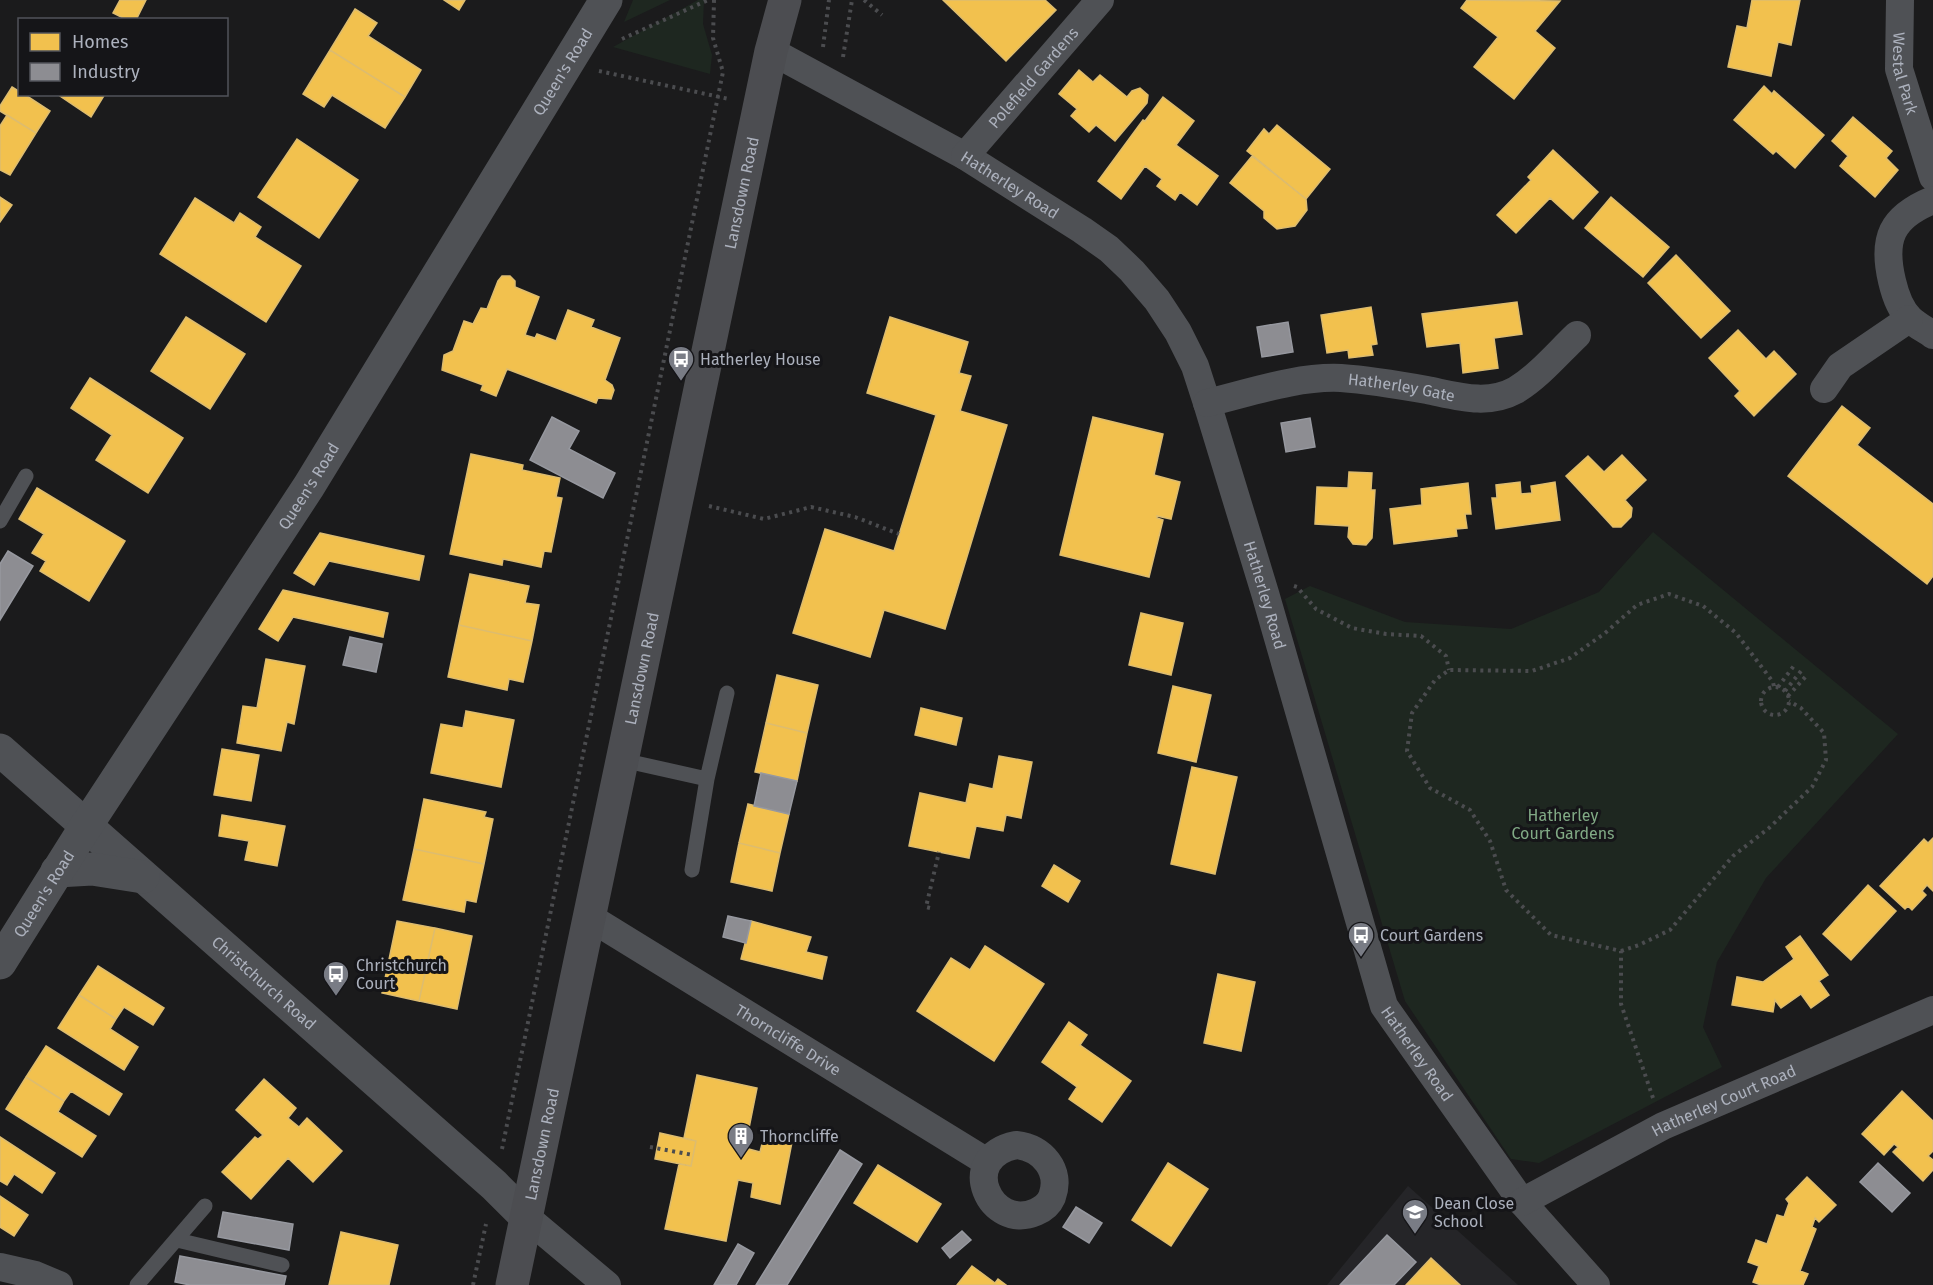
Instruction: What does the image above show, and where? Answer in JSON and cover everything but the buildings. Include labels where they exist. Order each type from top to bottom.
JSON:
[{"type":"highway","name":"Lansdown Road","points":[[771,51],[772,0]]},
{"type":"highway","name":"Lansdown Road","points":[[512,1285],[759,105],[785,0]]},
{"type":"street","name":"Queen's Road","points":[[0,963],[86,826],[309,486],[606,0]]},
{"type":"street","name":"Polefield Gardens","points":[[965,156],[1100,0]]},
{"type":"street","name":"Westal Park","points":[[1900,0],[1899,69],[1933,177]]},
{"type":"street","name":"Hatherley Road","points":[[771,51],[965,156],[1082,230],[1109,249],[1157,300],[1178,332],[1195,366],[1207,403],[1265,593],[1384,1006],[1522,1202],[1596,1285]]},
{"type":"street","points":[[1933,200],[1911,210],[1900,220],[1888,247],[1887,261],[1896,297],[1909,319],[1933,335]]},
{"type":"street","points":[[1824,389],[1840,366],[1909,319]]},
{"type":"street","name":"Hatherley Gate","points":[[1207,403],[1300,381],[1324,378],[1343,378],[1473,399],[1490,399],[1506,395],[1528,381],[1577,335]]},
{"type":"street","name":"Christchurch Road","points":[[0,750],[494,1185],[526,1217]]},
{"type":"street","points":[[57,871],[92,869],[143,877]]},
{"type":"street","name":"Thorncliffe Drive","points":[[589,917],[987,1162]]},
{"type":"street","name":"Hatherley Court Road","points":[[1522,1202],[1663,1126],[1933,1010]]},
{"type":"street","points":[[526,1217],[607,1285]]},
{"type":"street","points":[[0,1268],[34,1275],[59,1285]]},
{"type":"lane","points":[[0,521],[26,476]]},
{"type":"lane","points":[[692,870],[707,779],[727,693]]},
{"type":"lane","points":[[622,760],[707,779]]},
{"type":"lane","points":[[137,1285],[205,1206]]},
{"type":"lane","points":[[177,1240],[282,1265]]},
{"type":"path","points":[[621,40],[708,0]]},
{"type":"path","points":[[473,1285],[723,72],[713,38],[714,0]]},
{"type":"path","points":[[829,0],[829,82]]},
{"type":"path","points":[[829,82],[852,0]]},
{"type":"path","points":[[864,0],[882,15]]},
{"type":"path","points":[[567,65],[759,105]]},
{"type":"path","points":[[677,498],[764,519],[811,507],[855,517],[899,534]]},
{"type":"path","points":[[1265,593],[1279,582],[1297,587],[1316,609],[1352,628],[1386,634],[1421,636],[1446,656],[1449,670]]},
{"type":"path","points":[[1669,594],[1703,606],[1736,633],[1776,687],[1785,691],[1789,699],[1802,708],[1824,733],[1826,760],[1812,787],[1769,828],[1733,856],[1670,930],[1621,951],[1551,935],[1506,890],[1490,841],[1470,810],[1430,788],[1407,751],[1412,713],[1435,680],[1449,670],[1532,671],[1570,658],[1605,633],[1637,605],[1669,594]]},
{"type":"path","points":[[1796,663],[1776,687],[1765,690],[1762,694],[1760,704],[1766,712],[1774,716],[1786,710],[1789,699],[1809,674]]},
{"type":"path","points":[[1785,691],[1801,671]]},
{"type":"path","points":[[930,908],[926,907],[939,852]]},
{"type":"path","points":[[1621,951],[1621,1004],[1663,1126]]},
{"type":"path","points":[[650,1147],[693,1155]]},
{"type":"shaded area","name":"Dean Close School","points":[[1408,1186],[1518,1285],[1327,1285]]},
{"type":"green space","points":[[633,0],[670,0],[624,22]]},
{"type":"green space","points":[[698,0],[704,0],[703,24],[712,55],[710,74],[613,47]]},
{"type":"green space","name":"Hatherley Court Gardens","points":[[1653,532],[1898,734],[1766,878],[1717,962],[1703,1027],[1722,1067],[1539,1163],[1511,1159],[1405,1001],[1285,599],[1310,586],[1405,622],[1511,629],[1599,592]]},
{"type":"place","name":"Hatherley House","points":[[681,382]]},
{"type":"place","name":"Court Gardens","points":[[1361,958]]},
{"type":"place","name":"Christchurch Court","points":[[336,997]]},
{"type":"place","name":"Thorncliffe","points":[[741,1159]]},
{"type":"place","name":"Dean Close School","points":[[1415,1235]]}]
